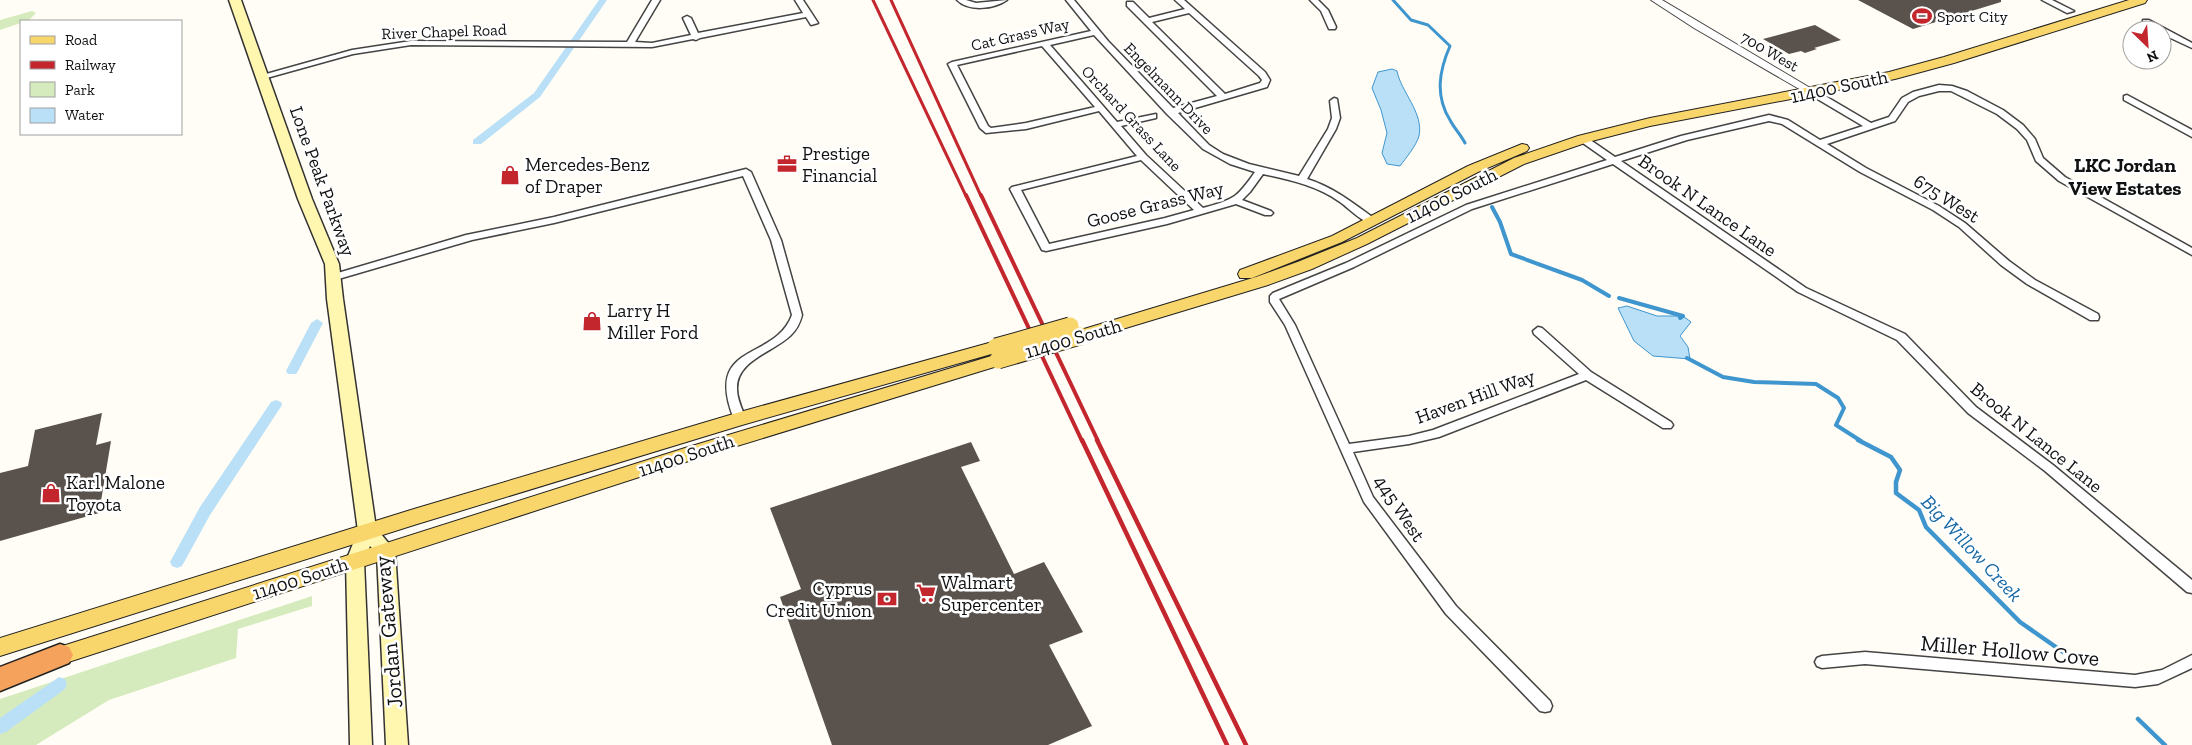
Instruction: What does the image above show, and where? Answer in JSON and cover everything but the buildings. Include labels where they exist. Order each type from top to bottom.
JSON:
[{"type":"highway","points":[[0,679],[60,656]]},
{"type":"main road","name":"Lone Peak Parkway","points":[[236,0],[305,199],[332,264],[335,277],[335,299],[367,531]]},
{"type":"main road","name":"11400 South","points":[[1076,331],[1302,253],[1372,221],[1473,169],[1545,139],[1629,117],[1912,60],[2103,0]]},
{"type":"main road","name":"11400 South","points":[[0,647],[367,531],[740,419],[997,353],[1262,281],[1362,241],[1519,161],[1583,139],[1650,122],[1890,76],[1950,60],[2142,0]]},
{"type":"main road","points":[[1306,265],[1321,253],[1372,229],[1374,225],[1372,221]]},
{"type":"main road","name":"11400 South","points":[[0,675],[997,353]]},
{"type":"main road","name":"Jordan Gateway","points":[[361,745],[355,560],[367,531],[386,550],[397,745]]},
{"type":"street","points":[[629,45],[656,0]]},
{"type":"street","points":[[799,0],[814,23]]},
{"type":"street","points":[[965,2],[979,5],[1003,0]]},
{"type":"street","name":"Engelmann Drive","points":[[1070,0],[1095,32],[1170,112],[1214,153],[1230,162],[1259,172],[1301,180],[1322,187],[1340,197],[1372,221]]},
{"type":"street","points":[[1170,112],[1264,84],[1266,80],[1262,74],[1179,0]]},
{"type":"street","points":[[1314,0],[1324,10],[1332,27]]},
{"type":"street","name":"700 West","points":[[1656,0],[1870,126]]},
{"type":"street","points":[[2046,0],[2070,11]]},
{"type":"street","points":[[1130,4],[1224,97]]},
{"type":"street","points":[[1147,20],[1190,10]]},
{"type":"street","name":"River Chapel Road","points":[[263,76],[352,52],[411,43],[667,44],[808,14]]},
{"type":"street","points":[[687,18],[696,38]]},
{"type":"street","name":"Cat Grass Way","points":[[1095,32],[952,64],[984,128],[989,131],[1026,126],[1101,108]]},
{"type":"street","points":[[2172,36],[2192,46]]},
{"type":"street","name":"Orchard Grass Lane","points":[[1044,43],[1144,157],[1201,211]]},
{"type":"street","points":[[1820,143],[1892,119],[1905,100],[1910,97],[1939,88],[1958,91],[2000,112],[2020,127],[2031,139],[2039,159],[2062,179],[2192,252]]},
{"type":"street","points":[[2127,98],[2192,134]]},
{"type":"street","points":[[1301,180],[1332,129],[1336,118],[1334,102]]},
{"type":"street","points":[[1116,125],[1153,116]]},
{"type":"street","name":"675 West","points":[[1614,161],[1714,130],[1760,119],[1775,118],[1785,122],[1870,174],[1943,212],[2031,282],[2094,317]]},
{"type":"street","name":"Brook N Lance Lane","points":[[1583,139],[1802,290],[1901,337],[1972,410],[2049,468],[2192,588]]},
{"type":"street","name":"Goose Grass Way","points":[[1144,157],[1014,189],[1046,248],[1127,230],[1236,201],[1247,190],[1259,172]]},
{"type":"street","name":"445 West","points":[[1545,706],[1440,597],[1368,499],[1290,325],[1274,298],[1283,292],[1373,255],[1469,207],[1614,161]]},
{"type":"street","points":[[335,277],[470,237],[554,220],[746,172],[776,240],[797,315],[788,332],[751,357],[735,374],[731,383],[731,392],[740,419]]},
{"type":"street","points":[[1236,201],[1268,213]]},
{"type":"street","points":[[1538,331],[1587,375],[1667,425]]},
{"type":"street","name":"Haven Hill Way","points":[[1345,449],[1409,440],[1435,434],[1587,375]]},
{"type":"street","name":"Miller Hollow Cove","points":[[1822,662],[1842,658],[1864,658],[2135,681],[2153,680],[2170,674],[2192,662]]},
{"type":"green space","points":[[32,11],[36,13],[29,20],[20,20],[20,23],[0,30],[0,20]]},
{"type":"green space","points":[[312,596],[312,606],[238,629],[236,658],[109,700],[36,745],[0,745],[0,699]]},
{"type":"water","points":[[1392,69],[1397,71],[1420,127],[1416,144],[1400,166],[1387,164],[1382,153],[1387,133],[1381,110],[1372,88],[1378,72]]},
{"type":"water","points":[[1627,306],[1657,316],[1683,316],[1691,322],[1680,336],[1688,347],[1690,359],[1653,356],[1634,341],[1618,308]]},
{"type":"waterway","points":[[477,142],[537,95],[603,0]]},
{"type":"waterway","name":"Big Willow Creek","points":[[1393,0],[1411,20],[1428,25],[1450,46],[1441,74],[1442,102],[1445,111],[1465,143]]},
{"type":"waterway","name":"Big Willow Creek","points":[[1492,207],[1500,222],[1511,254],[1582,280],[1609,296]]},
{"type":"waterway","name":"Big Willow Creek","points":[[1619,298],[1683,316],[1680,318]]},
{"type":"waterway","points":[[292,371],[317,323]]},
{"type":"waterway","name":"Big Willow Creek","points":[[1687,358],[1723,377],[1754,382],[1816,384],[1838,398],[1844,408],[1836,425],[1861,441]]},
{"type":"waterway","points":[[177,562],[205,511],[276,405]]},
{"type":"waterway","name":"Big Willow Creek","points":[[1858,440],[1891,457],[1900,470],[1896,482],[1896,493],[1919,510],[1926,527],[2020,622],[2063,652]]},
{"type":"waterway","points":[[0,727],[59,684]]},
{"type":"waterway","name":"Big Willow Creek","points":[[2138,719],[2165,745]]},
{"type":"railway","points":[[873,0],[966,196]]},
{"type":"railway","points":[[891,0],[981,196]]},
{"type":"railway","points":[[966,195],[1082,441]]},
{"type":"railway","points":[[981,195],[1098,441]]},
{"type":"railway","points":[[1082,440],[1227,745]]},
{"type":"railway","points":[[1097,440],[1246,745]]},
{"type":"place","name":"Sport City","points":[[1922,16]]},
{"type":"place","name":"Prestige Financial","points":[[787,164]]},
{"type":"place","name":"Mercedes-Benz of Draper","points":[[510,175]]},
{"type":"place","name":"Larry H Miller Ford","points":[[592,321]]},
{"type":"place","name":"Karl Malone Toyota","points":[[51,493]]},
{"type":"place","name":"Walmart Supercenter","points":[[926,593]]},
{"type":"place","name":"Cyprus Credit Union","points":[[887,599]]},
{"type":"district","name":"LKC Jordan View Estates","points":[[2125,176]]}]
